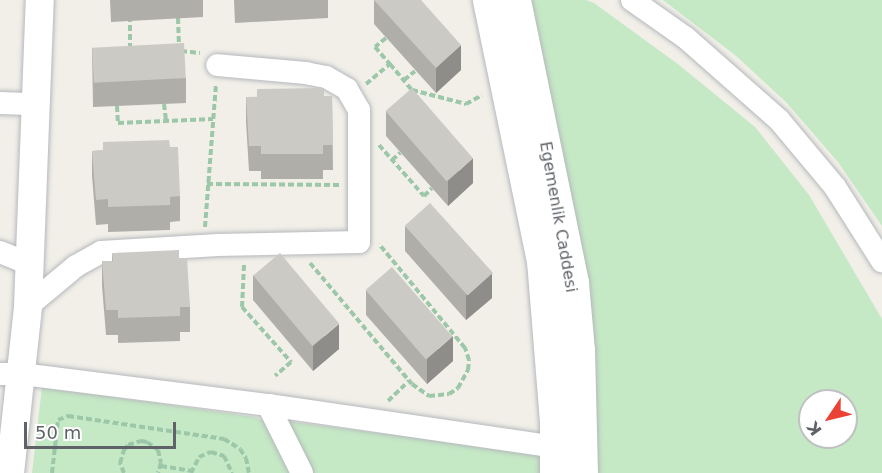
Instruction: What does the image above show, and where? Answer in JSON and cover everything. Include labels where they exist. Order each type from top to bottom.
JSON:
[{"type":"main road","name":"Egemenlik Caddesi","points":[[489,0],[543,260],[556,460]]},
{"type":"main road","name":"Egemenlik Caddesi","points":[[514,0],[570,273],[578,350],[581,473]]},
{"type":"street","points":[[10,473],[11,374],[28,306],[40,0]]},
{"type":"street","points":[[632,0],[686,38],[723,68],[778,120],[820,168],[882,261]]},
{"type":"street","points":[[28,306],[76,266],[101,252],[203,245],[359,242],[359,110],[351,95],[339,84],[316,75],[217,65]]},
{"type":"street","points":[[0,103],[35,104]]},
{"type":"street","points":[[0,252],[30,264]]},
{"type":"street","points":[[11,374],[268,405],[556,460]]},
{"type":"street","points":[[268,405],[302,473]]},
{"type":"path","points":[[178,18],[179,50]]},
{"type":"path","points":[[130,21],[130,50],[140,50]]},
{"type":"path","points":[[386,38],[375,47],[412,90],[466,104],[486,92]]},
{"type":"path","points":[[169,50],[218,56],[203,245]]},
{"type":"path","points":[[351,95],[390,64]]},
{"type":"path","points":[[404,80],[415,71]]},
{"type":"path","points":[[164,104],[166,121]]},
{"type":"path","points":[[117,106],[118,123],[213,119]]},
{"type":"path","points":[[359,122],[424,196],[432,188]]},
{"type":"path","points":[[392,160],[400,153]]},
{"type":"path","points":[[207,184],[359,185]]},
{"type":"path","points":[[294,243],[412,384],[429,396],[450,394],[458,387],[468,370],[469,360],[465,348],[359,221]]},
{"type":"path","points":[[246,244],[242,307],[291,362],[275,376]]},
{"type":"path","points":[[52,473],[58,420],[68,416],[224,439],[240,449],[246,458],[249,473]]},
{"type":"path","points":[[124,473],[120,463],[121,456],[128,445],[134,442],[153,445],[161,456],[158,473]]},
{"type":"path","points":[[161,466],[191,472],[199,457],[211,452],[224,456],[232,473]]},
{"type":"green space","points":[[526,0],[586,0],[594,3],[679,65],[755,127],[809,195],[882,319],[882,473],[595,473]]},
{"type":"green space","points":[[663,0],[882,0],[882,226],[838,162],[786,102],[735,55]]},
{"type":"green space","points":[[42,387],[255,417],[266,422],[292,473],[32,473]]},
{"type":"green space","points":[[285,421],[527,452],[543,456],[543,473],[312,473]]},
{"type":"building","points":[[374,0],[421,0],[461,45],[436,68]]},
{"type":"building","points":[[184,43],[186,78],[94,83],[92,48]]},
{"type":"building","points":[[324,88],[324,96],[332,96],[333,145],[323,145],[323,154],[261,154],[261,146],[249,146],[246,97],[257,97],[257,89]]},
{"type":"building","points":[[412,88],[473,158],[447,181],[386,111]]},
{"type":"building","points":[[169,140],[170,147],[178,147],[180,196],[170,197],[170,205],[108,207],[108,199],[96,200],[92,151],[103,150],[103,142]]},
{"type":"building","points":[[430,203],[493,273],[468,296],[405,226]]},
{"type":"building","points":[[179,250],[179,258],[187,258],[190,307],[180,307],[180,316],[118,318],[118,310],[106,310],[102,261],[113,261],[112,253]]},
{"type":"building","points":[[280,253],[339,323],[312,346],[253,275]]},
{"type":"building","points":[[392,267],[452,336],[426,359],[366,290]]}]
